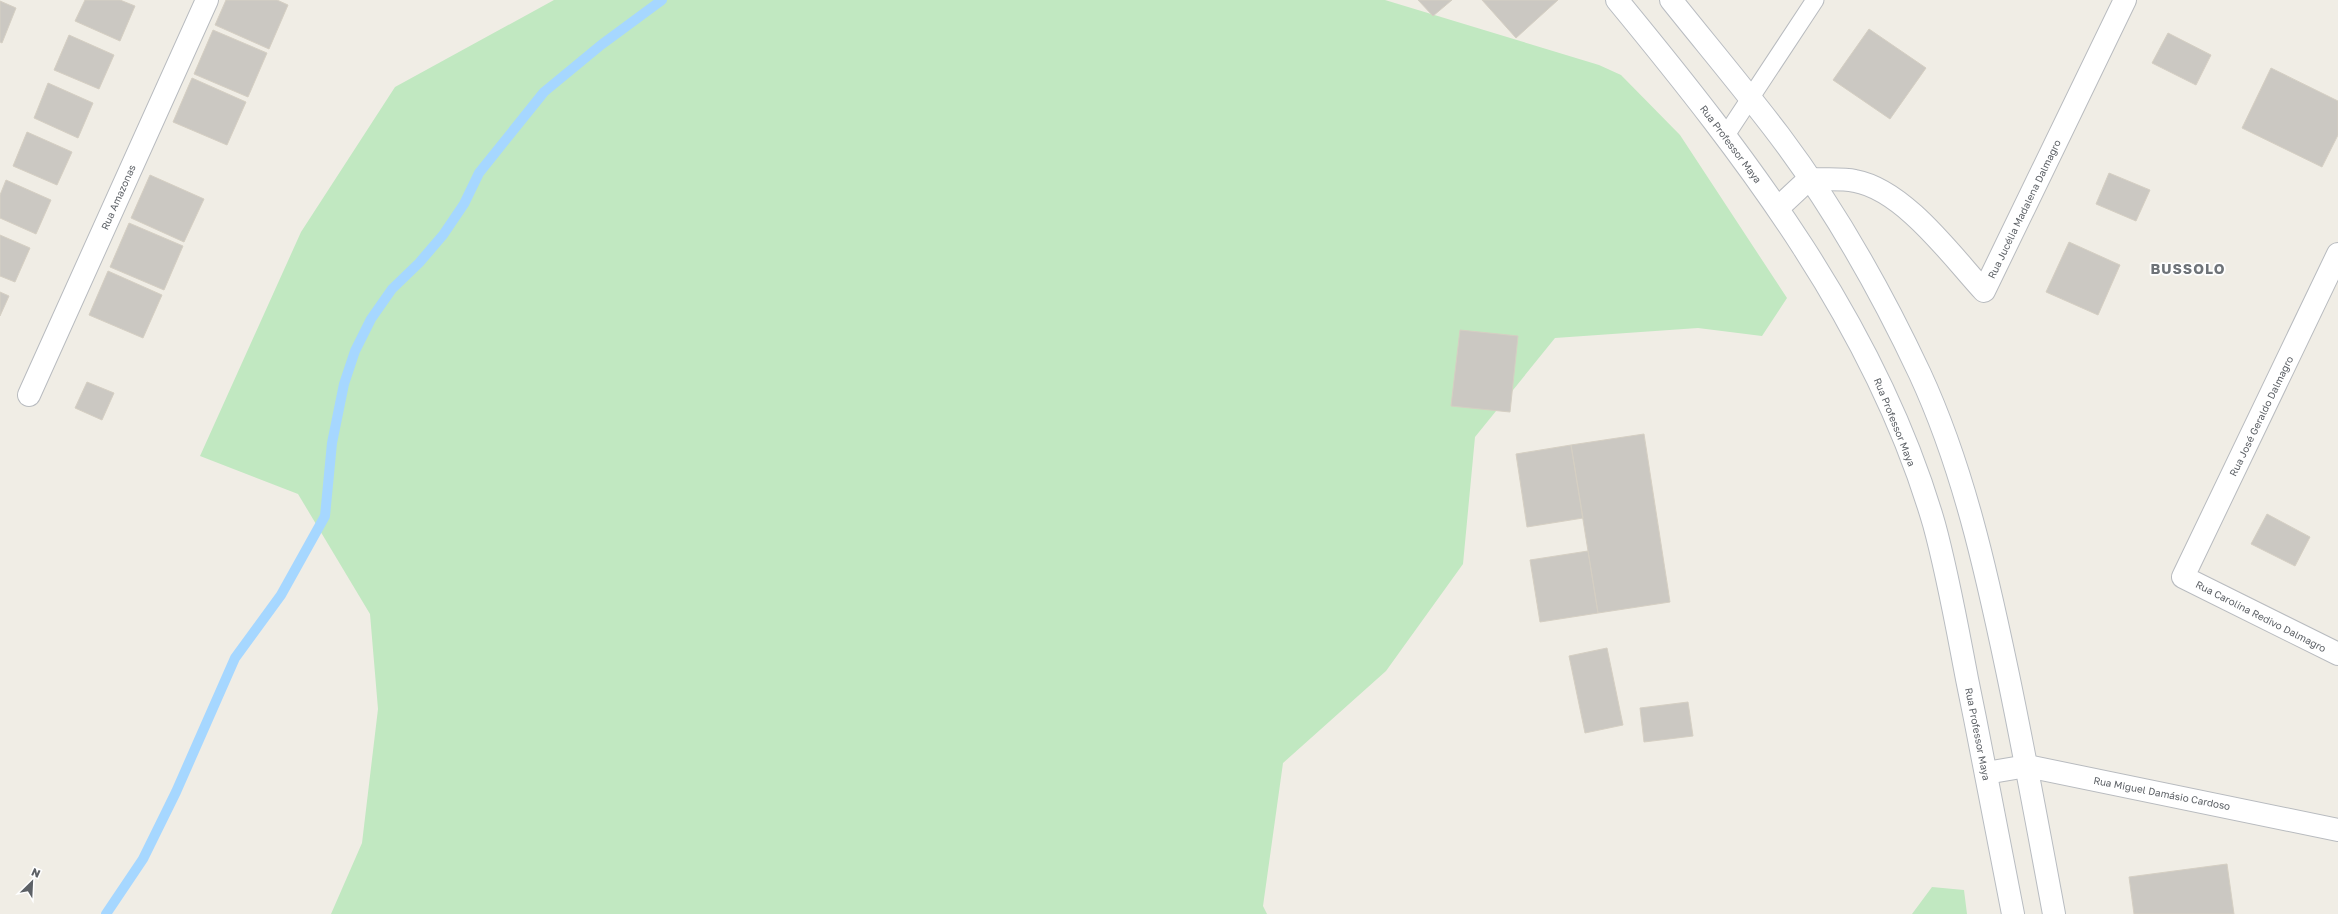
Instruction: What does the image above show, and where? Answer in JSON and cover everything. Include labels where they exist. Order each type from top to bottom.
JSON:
[{"type":"main road","name":"Rua Amazonas","points":[[29,395],[207,0]]},
{"type":"main road","name":"Rua Professor Maya","points":[[1617,0],[1726,135],[1778,208],[1829,288],[1871,364],[1904,440],[1933,524],[1953,608],[2013,914]]},
{"type":"main road","points":[[1671,0],[1750,97],[1809,179],[1848,239],[1887,307],[1921,376],[1953,460],[1995,614],[2027,766],[2054,914]]},
{"type":"main road","name":"Rua Jucélia Madalena Dalmagro","points":[[1809,179],[1855,180],[1886,192],[1909,210],[1984,291],[2124,0]]},
{"type":"main road","points":[[1778,208],[1809,179]]},
{"type":"main road","name":"Rua José Geraldo Dalmagro","points":[[2183,577],[2338,254]]},
{"type":"main road","name":"Rua Carolina Redivo Dalmagro","points":[[2183,577],[2338,654]]},
{"type":"main road","name":"Rua Miguel Damásio Cardoso","points":[[1986,773],[2027,766],[2338,830]]},
{"type":"lane","points":[[1726,135],[1815,0]]},
{"type":"green space","points":[[554,0],[1385,0],[1599,65],[1621,75],[1680,135],[1787,298],[1762,336],[1698,328],[1555,338],[1475,437],[1463,564],[1386,671],[1283,763],[1263,906],[1267,914],[331,914],[362,843],[378,709],[370,614],[298,494],[200,456],[301,232],[395,87]]},
{"type":"green space","points":[[1932,887],[1964,890],[1967,914],[1912,914]]},
{"type":"building","points":[[85,0],[120,0],[135,6],[120,41],[75,21]]},
{"type":"building","points":[[226,0],[277,0],[288,5],[269,49],[215,25]]},
{"type":"building","points":[[1418,0],[1452,0],[1433,16]]},
{"type":"building","points":[[1482,0],[1558,0],[1516,38]]},
{"type":"building","points":[[0,1],[16,8],[2,43],[0,42]]},
{"type":"building","points":[[1869,29],[1926,68],[1890,119],[1833,80]]},
{"type":"building","points":[[213,30],[267,53],[248,97],[194,74]]},
{"type":"building","points":[[2168,33],[2211,55],[2196,85],[2152,63]]},
{"type":"building","points":[[69,35],[114,55],[99,89],[54,70]]},
{"type":"building","points":[[2271,68],[2338,101],[2338,135],[2322,167],[2242,128]]},
{"type":"building","points":[[192,78],[246,102],[227,145],[173,122]]},
{"type":"building","points":[[48,83],[93,103],[78,138],[34,118]]},
{"type":"building","points":[[27,132],[72,152],[57,185],[13,166]]},
{"type":"building","points":[[2109,173],[2150,190],[2136,221],[2096,204]]},
{"type":"building","points":[[150,175],[204,199],[184,242],[131,218]]},
{"type":"building","points":[[6,180],[51,200],[36,234],[0,218],[0,195]]},
{"type":"building","points":[[129,223],[183,246],[164,290],[110,267]]},
{"type":"building","points":[[0,235],[30,248],[15,282],[0,276]]},
{"type":"building","points":[[2069,242],[2120,265],[2098,315],[2046,292]]},
{"type":"building","points":[[108,271],[162,295],[143,338],[89,315]]},
{"type":"building","points":[[0,292],[9,296],[0,316]]},
{"type":"building","points":[[1460,330],[1518,336],[1510,412],[1451,406]]},
{"type":"building","points":[[87,382],[114,393],[102,420],[75,408]]},
{"type":"building","points":[[1644,434],[1670,602],[1598,613],[1571,445]]},
{"type":"building","points":[[1571,445],[1583,518],[1527,527],[1516,454]]},
{"type":"building","points":[[2267,514],[2310,537],[2295,566],[2251,544]]},
{"type":"building","points":[[1588,551],[1598,613],[1540,622],[1530,560]]},
{"type":"building","points":[[1607,648],[1623,725],[1585,733],[1569,656]]},
{"type":"building","points":[[1688,702],[1693,736],[1644,742],[1640,708]]},
{"type":"building","points":[[2227,864],[2234,914],[2134,914],[2129,877]]},
{"type":"waterway","points":[[106,914],[143,859],[176,792],[235,658],[281,595],[325,516],[332,443],[344,384],[355,351],[371,319],[392,289],[419,263],[443,235],[464,204],[479,173],[544,92],[601,45],[662,0]]},
{"type":"district","name":"BUSSOLO","points":[[2188,268]]}]
